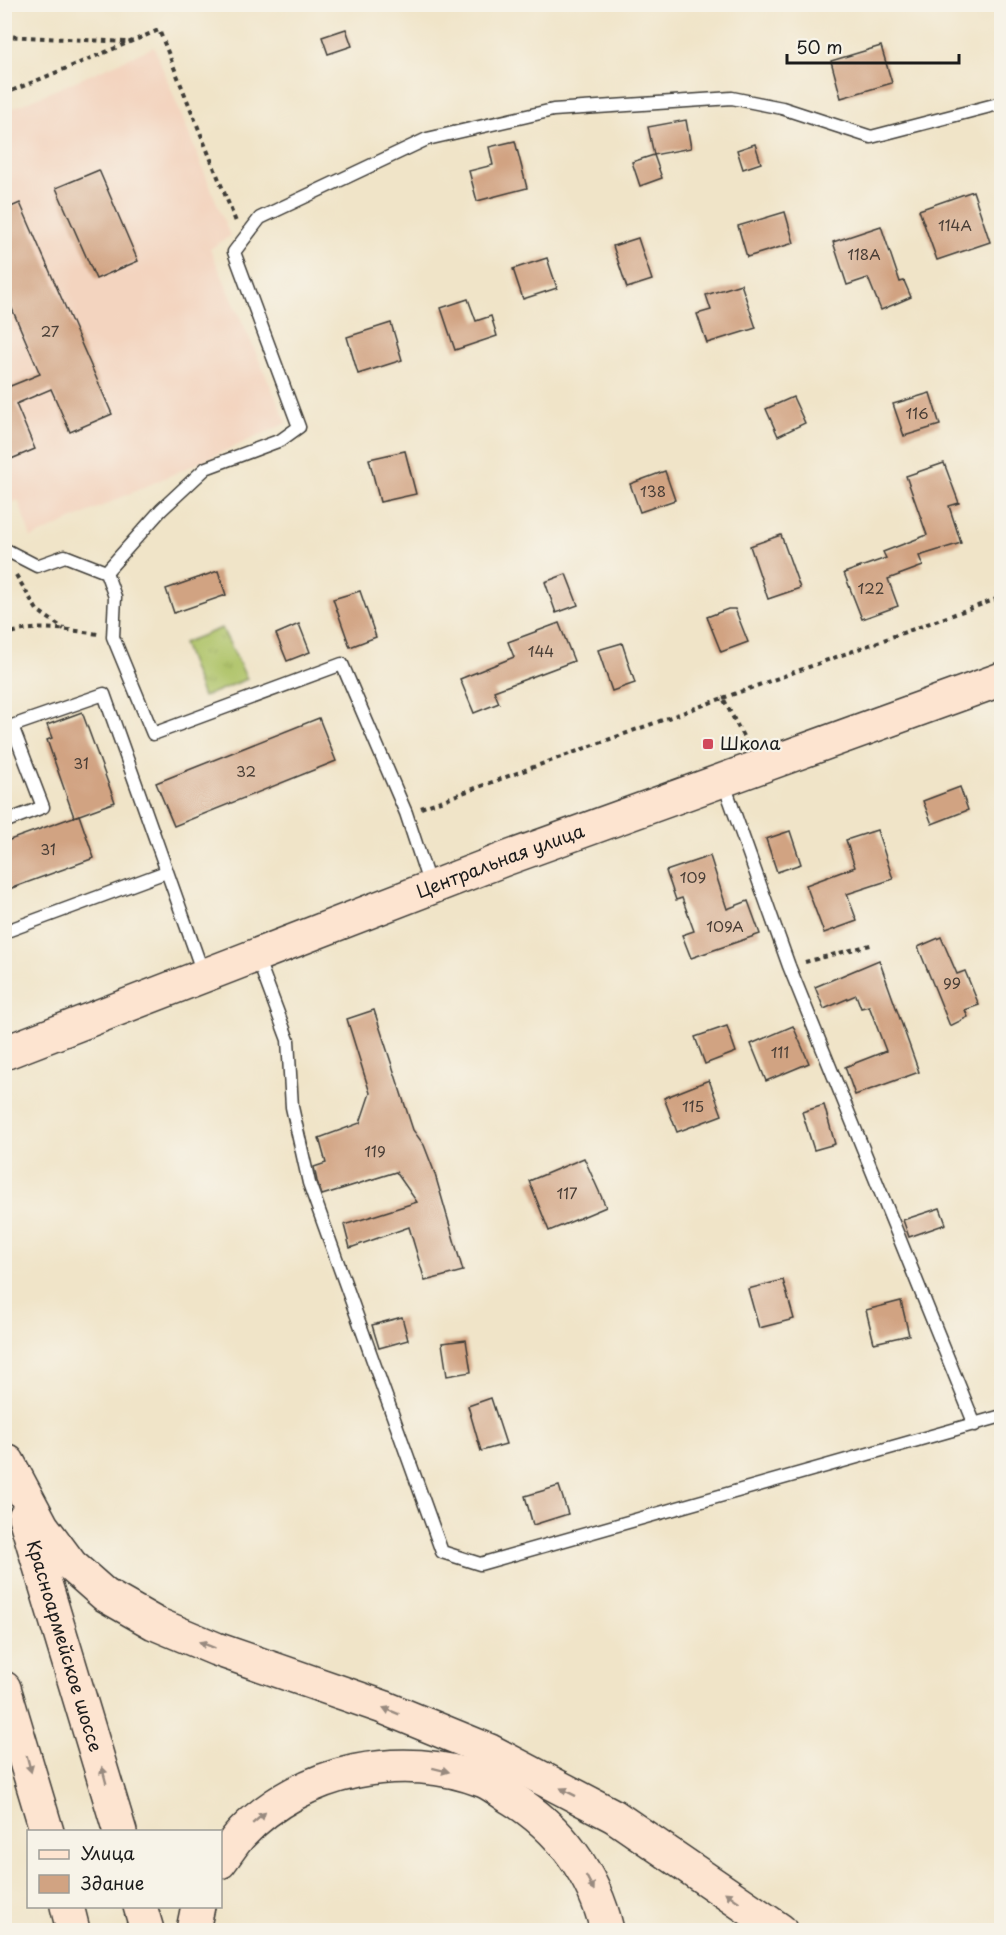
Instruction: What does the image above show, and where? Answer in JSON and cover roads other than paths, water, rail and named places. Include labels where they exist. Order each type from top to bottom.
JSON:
[{"type":"main road","name":"Центральная улица","points":[[4,1053],[431,887],[1002,679]]},
{"type":"main road","name":"Красноармейское шоссе","points":[[6,1457],[96,1746],[119,1830]]},
{"type":"main road","points":[[6,1457],[42,1526],[64,1555],[105,1596],[154,1623],[216,1649],[383,1707],[490,1751],[614,1816],[780,1930]]},
{"type":"main road","points":[[4,1688],[46,1830]]},
{"type":"main road","points":[[222,1859],[241,1833],[272,1807],[300,1791],[341,1773],[381,1767],[431,1768],[484,1781],[534,1812],[572,1851],[600,1903],[607,1930]]},
{"type":"main road","points":[[68,1908],[73,1930]]},
{"type":"main road","points":[[141,1908],[147,1930]]},
{"type":"main road","points":[[193,1930],[198,1908]]},
{"type":"lane","points":[[106,572],[161,510],[206,468],[282,440],[299,427],[234,252],[260,218],[427,139],[553,110],[732,98],[782,108],[871,137],[1002,103]]},
{"type":"lane","points":[[4,549],[37,566],[65,556],[106,572],[116,597],[113,637],[153,734],[342,664],[406,813],[431,887]]},
{"type":"lane","points":[[4,822],[43,807],[12,726],[104,694],[204,975]]},
{"type":"lane","points":[[723,781],[789,966],[975,1425]]},
{"type":"lane","points":[[4,932],[166,872]]},
{"type":"lane","points":[[255,954],[288,1040],[292,1107],[309,1183],[442,1552],[480,1564],[1002,1416]]},
{"type":"place","name":"Школа","points":[[708,744]]}]
